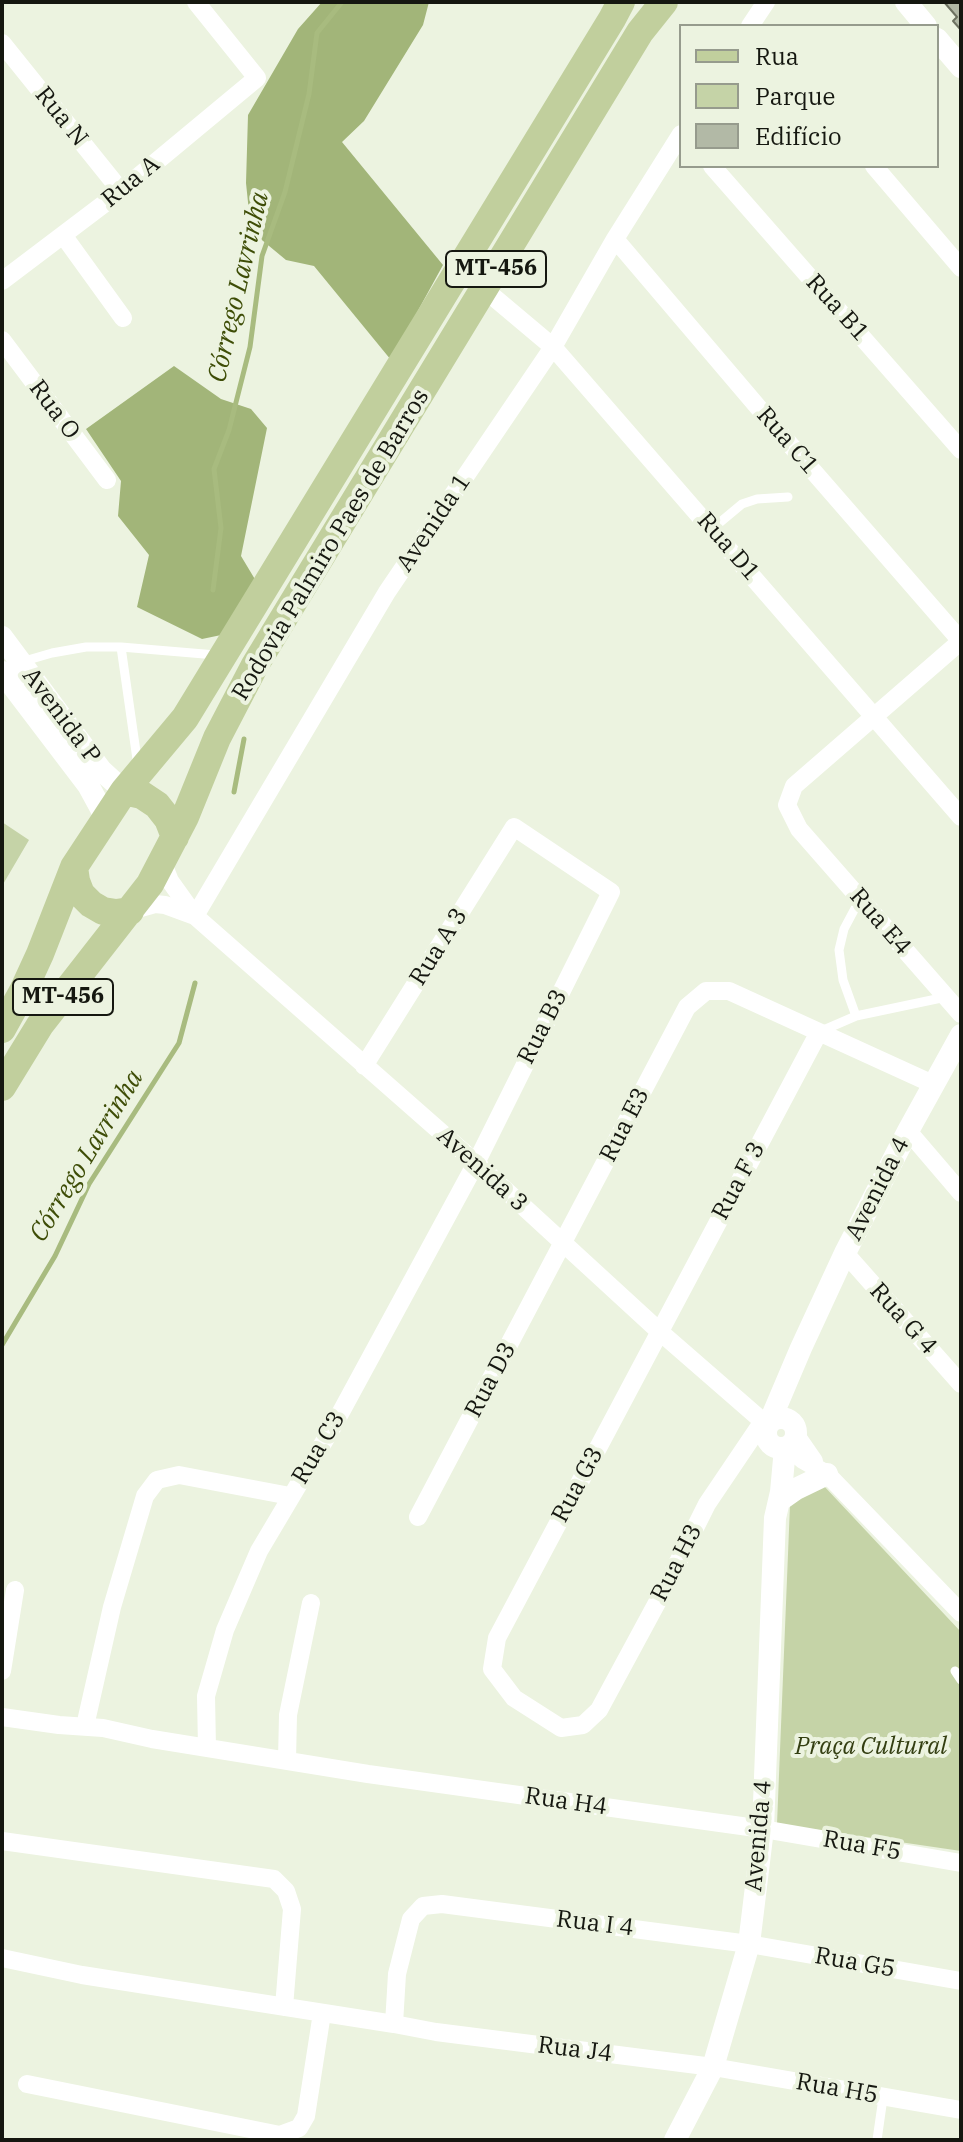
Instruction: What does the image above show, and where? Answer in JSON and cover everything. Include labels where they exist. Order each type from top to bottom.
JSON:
[{"type":"main road","name":"Rodovia Palmiro Paes de Barros","points":[[2,1029],[40,954],[74,867],[132,782],[185,718],[621,2]]},
{"type":"main road","name":"Rodovia Palmiro Paes de Barros","points":[[2,1087],[40,1025],[150,884],[202,779],[217,738],[255,665],[640,32],[664,2]]},
{"type":"main road","points":[[132,782],[168,819],[169,849]]},
{"type":"main road","points":[[74,867],[81,894],[91,904],[103,911],[130,911]]},
{"type":"street","name":"Rua A","points":[[2,281],[121,191],[257,78],[196,2]]},
{"type":"street","points":[[753,24],[766,2]]},
{"type":"street","points":[[906,2],[924,24]]},
{"type":"street","points":[[939,41],[961,67]]},
{"type":"street","name":"Rua N","points":[[2,43],[121,191]]},
{"type":"street","name":"Avenida 1","points":[[195,916],[387,592],[553,347],[615,239],[679,137]]},
{"type":"street","name":"Rua B1","points":[[714,168],[961,450]]},
{"type":"street","points":[[876,168],[961,268]]},
{"type":"street","points":[[63,235],[123,318]]},
{"type":"street","name":"Rua C1","points":[[615,239],[961,641]]},
{"type":"street","name":"Rua D1","points":[[484,289],[553,347],[961,817]]},
{"type":"street","name":"Rua O","points":[[2,340],[107,480]]},
{"type":"street","name":"Avenida P","points":[[2,637],[8,669],[88,785],[106,818]]},
{"type":"street","points":[[875,717],[961,641]]},
{"type":"street","name":"Avenida P","points":[[8,669],[101,770],[132,782]]},
{"type":"street","name":"Rua E4","points":[[875,717],[794,786],[787,805],[799,829],[961,1014]]},
{"type":"street","name":"Rua A 3","points":[[364,1066],[514,827],[611,892]]},
{"type":"street","points":[[169,849],[170,881],[195,916]]},
{"type":"street","name":"Rua B3","points":[[476,1163],[611,892]]},
{"type":"street","points":[[130,911],[155,904],[195,916]]},
{"type":"street","name":"Avenida 3","points":[[195,916],[476,1163],[659,1331],[824,1472],[961,1613]]},
{"type":"street","name":"Rua E3","points":[[563,1243],[687,1007],[706,991],[729,991],[819,1032]]},
{"type":"street","points":[[819,1032],[935,1085]]},
{"type":"street","name":"Rua F 3","points":[[659,1331],[819,1032]]},
{"type":"street","name":"Avenida 4","points":[[675,2140],[713,2067],[749,1944],[763,1829],[777,1509],[770,1492],[779,1433],[801,1348],[845,1253],[961,1035]]},
{"type":"street","points":[[908,1131],[961,1193]]},
{"type":"street","name":"Rua C3","points":[[207,1748],[206,1696],[225,1630],[259,1551],[335,1423],[476,1163]]},
{"type":"street","name":"Rua D3","points":[[418,1517],[563,1243]]},
{"type":"street","name":"Rua G 4","points":[[845,1253],[961,1384]]},
{"type":"street","name":"Rua G3","points":[[599,1710],[583,1725],[561,1728],[514,1698],[492,1669],[497,1638],[659,1331]]},
{"type":"street","name":"Rua H3","points":[[599,1710],[707,1504],[779,1433]]},
{"type":"street","points":[[777,1509],[796,1489],[824,1472]]},
{"type":"street","points":[[85,1726],[112,1607],[136,1523],[145,1496],[157,1480],[179,1475],[290,1496]]},
{"type":"street","points":[[2,1671],[15,1590]]},
{"type":"street","points":[[287,1760],[288,1715],[311,1603]]},
{"type":"street","name":"Rua H4","points":[[2,1717],[103,1728],[152,1739],[368,1774],[763,1829]]},
{"type":"street","name":"Rua F5","points":[[763,1829],[961,1863]]},
{"type":"street","points":[[2,1841],[274,1879],[286,1891],[292,1909],[284,2007]]},
{"type":"street","name":"Rua I 4","points":[[394,2024],[397,1974],[411,1919],[423,1906],[442,1904],[749,1944]]},
{"type":"street","name":"Rua G5","points":[[749,1944],[961,1981]]},
{"type":"street","name":"Rua J4","points":[[2,1958],[82,1975],[436,2032],[713,2067]]},
{"type":"street","points":[[27,2084],[280,2135],[299,2128],[306,2116],[322,2013]]},
{"type":"street","name":"Rua H5","points":[[713,2067],[961,2110]]},
{"type":"lane","points":[[712,529],[742,504],[757,499],[788,497]]},
{"type":"lane","points":[[8,669],[52,653],[86,647],[224,656]]},
{"type":"lane","points":[[121,647],[132,782]]},
{"type":"lane","points":[[856,1016],[843,980],[839,950],[844,929],[860,899]]},
{"type":"lane","points":[[819,1032],[856,1016],[946,997]]},
{"type":"lane","points":[[877,2140],[883,2098]]},
{"type":"green space","points":[[322,2],[429,2],[423,25],[364,121],[342,142],[443,265],[391,360],[314,266],[286,260],[251,231],[246,183],[248,115],[298,29]]},
{"type":"green space","points":[[174,366],[221,399],[251,409],[267,428],[241,556],[256,581],[226,634],[202,639],[137,607],[149,555],[118,516],[121,481],[86,429]]},
{"type":"green space","points":[[2,822],[29,840],[2,886]]},
{"type":"green space","name":"Praça Cultural","points":[[823,1485],[961,1632],[961,1851],[777,1824],[790,1505]]},
{"type":"building","points":[[944,2],[961,2],[961,30],[953,21],[957,17]]},
{"type":"waterway","name":"Córrego Lavrinha","points":[[213,590],[221,528],[214,469],[229,430],[250,347],[262,256],[285,192],[309,94],[317,33],[342,2]]},
{"type":"waterway","name":"Córrego Lavrinha","points":[[234,792],[244,739]]},
{"type":"waterway","name":"Córrego Lavrinha","points":[[2,1345],[55,1256],[89,1184],[179,1043],[195,983]]}]
